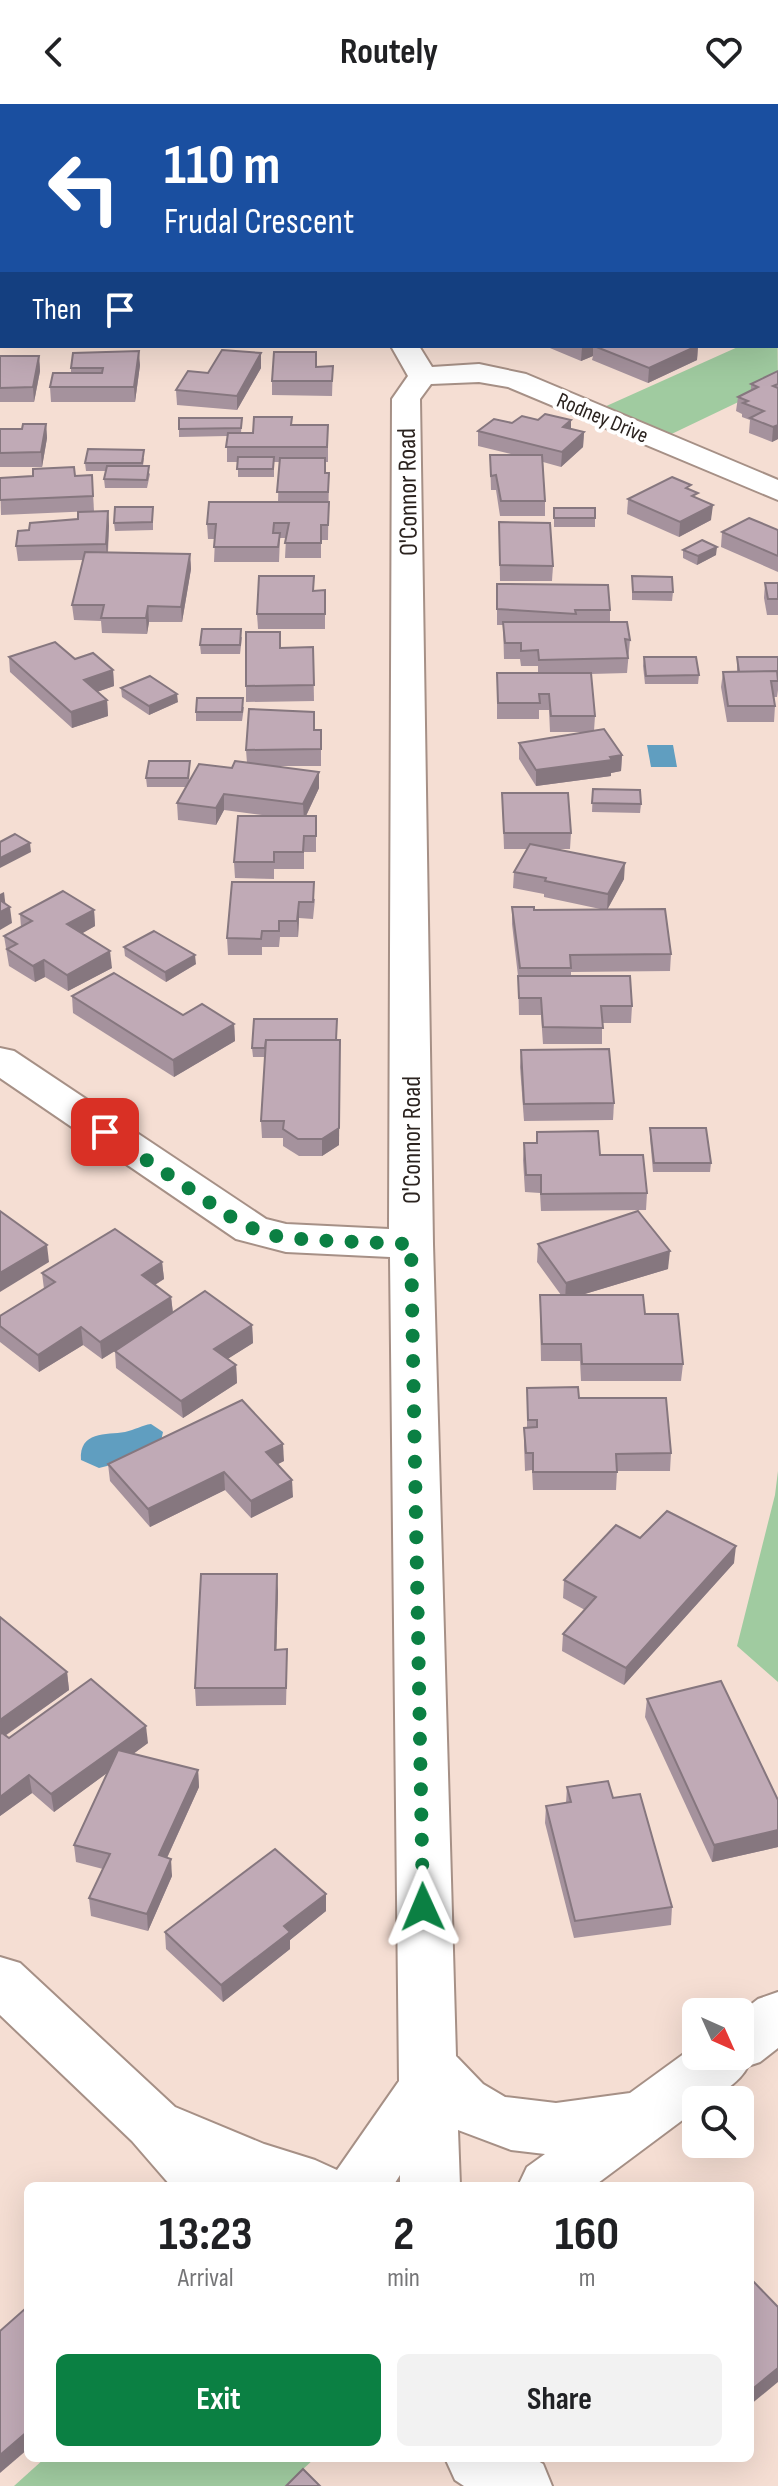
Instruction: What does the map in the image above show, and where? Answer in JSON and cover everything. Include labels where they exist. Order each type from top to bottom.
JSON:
[{"type":"street","name":"Rodney Drive","points":[[414,361],[516,380],[778,491]]},
{"type":"street","name":"O'Connor Road","points":[[414,361],[406,399],[411,1244],[430,2182]]},
{"type":"street","points":[[0,1060],[251,1229],[286,1238],[411,1244]]},
{"type":"street","points":[[0,1980],[152,2123],[205,2182]]},
{"type":"street","points":[[754,2034],[778,2016]]},
{"type":"street","points":[[554,2182],[706,2070]]},
{"type":"street","points":[[361,2182],[426,2075],[471,2108],[515,2125],[568,2129],[646,2115]]},
{"type":"street","points":[[152,2123],[255,2168],[302,2182]]},
{"type":"street","points":[[483,2462],[520,2486]]},
{"type":"street","points":[[533,2462],[550,2486]]},
{"type":"green space","points":[[736,348],[778,348],[778,383],[659,440],[593,412]]},
{"type":"green space","points":[[778,1471],[778,1682],[737,1646],[775,1495]]},
{"type":"green space","points":[[41,2462],[311,2462],[285,2486],[14,2486]]},
{"type":"water","points":[[647,745],[673,745],[677,767],[651,767]]},
{"type":"water","points":[[151,1424],[163,1432],[161,1441],[99,1468],[81,1460],[84,1444],[89,1439]]},
{"type":"building","points":[[599,348],[693,348],[649,368]]},
{"type":"building","points":[[222,350],[261,353],[237,396],[176,390],[188,371],[208,373]]},
{"type":"building","points":[[139,351],[134,387],[50,387],[53,373],[102,373],[103,368],[71,368],[73,353]]},
{"type":"building","points":[[274,352],[316,352],[316,367],[333,366],[332,381],[272,381]]},
{"type":"building","points":[[0,356],[39,356],[33,387],[0,388]]},
{"type":"building","points":[[778,371],[778,384],[773,386],[778,388],[778,425],[773,427],[750,418],[764,411],[743,403],[748,401],[738,397],[758,387],[751,384]]},
{"type":"building","points":[[545,414],[571,420],[563,427],[584,432],[562,452],[478,431],[494,419],[512,423],[522,416],[538,420]]},
{"type":"building","points":[[254,417],[292,417],[291,425],[328,425],[327,447],[226,447],[228,433],[253,433]]},
{"type":"building","points":[[179,418],[242,418],[241,428],[179,429]]},
{"type":"building","points":[[23,424],[46,424],[41,452],[0,453],[0,429],[22,429]]},
{"type":"building","points":[[88,449],[144,450],[142,463],[85,463]]},
{"type":"building","points":[[490,455],[542,455],[545,501],[501,501],[496,475],[491,476]]},
{"type":"building","points":[[238,457],[274,457],[273,469],[237,469]]},
{"type":"building","points":[[280,458],[325,458],[325,473],[329,473],[328,492],[277,492]]},
{"type":"building","points":[[107,466],[149,466],[147,480],[104,479]]},
{"type":"building","points":[[74,467],[75,476],[92,475],[93,496],[0,500],[0,478],[33,476],[33,469]]},
{"type":"building","points":[[672,477],[691,485],[686,488],[698,493],[692,496],[713,505],[680,522],[628,499]]},
{"type":"building","points":[[209,502],[329,502],[328,525],[321,525],[321,543],[285,543],[289,523],[274,523],[273,533],[280,533],[278,547],[214,547],[216,524],[207,524]]},
{"type":"building","points":[[115,507],[153,507],[152,522],[114,523]]},
{"type":"building","points":[[554,508],[595,508],[595,518],[554,518]]},
{"type":"building","points":[[108,511],[106,544],[16,546],[18,531],[29,530],[30,523],[78,519],[78,512]]},
{"type":"building","points":[[749,518],[778,530],[778,556],[722,532]]},
{"type":"building","points":[[499,522],[550,523],[553,566],[500,565]]},
{"type":"building","points":[[702,540],[717,547],[698,556],[683,550]]},
{"type":"building","points":[[85,552],[190,554],[181,607],[148,606],[146,618],[101,618],[104,605],[72,605]]},
{"type":"building","points":[[259,576],[314,576],[313,591],[325,590],[325,614],[257,614]]},
{"type":"building","points":[[632,576],[672,577],[673,592],[633,592]]},
{"type":"building","points":[[765,583],[778,583],[778,599],[768,599]]},
{"type":"building","points":[[497,584],[608,585],[610,610],[575,610],[576,614],[497,609]]},
{"type":"building","points":[[503,622],[627,622],[630,640],[625,639],[628,658],[539,660],[538,650],[521,651],[521,643],[505,643]]},
{"type":"building","points":[[202,629],[241,629],[240,645],[200,645]]},
{"type":"building","points":[[246,632],[280,632],[280,648],[313,647],[314,685],[246,686]]},
{"type":"building","points":[[55,642],[75,659],[93,653],[113,670],[84,680],[107,700],[71,712],[9,657]]},
{"type":"building","points":[[644,657],[696,657],[699,675],[646,676]]},
{"type":"building","points":[[737,657],[778,657],[778,672],[739,672]]},
{"type":"building","points":[[777,671],[778,681],[771,681],[775,706],[728,706],[723,672]]},
{"type":"building","points":[[497,673],[591,673],[595,716],[551,716],[549,694],[539,694],[540,703],[498,703]]},
{"type":"building","points":[[150,676],[177,694],[149,706],[121,688]]},
{"type":"building","points":[[197,698],[243,698],[242,712],[196,712]]},
{"type":"building","points":[[249,709],[314,712],[314,730],[321,730],[321,749],[246,750]]},
{"type":"building","points":[[604,729],[622,755],[610,757],[612,760],[536,770],[519,743]]},
{"type":"building","points":[[149,761],[190,761],[188,778],[146,778]]},
{"type":"building","points":[[235,761],[319,772],[303,804],[224,794],[216,808],[177,803],[199,764],[232,768]]},
{"type":"building","points":[[593,789],[640,790],[641,804],[592,803]]},
{"type":"building","points":[[502,793],[568,793],[571,833],[504,833]]},
{"type":"building","points":[[238,816],[316,816],[316,836],[304,836],[303,852],[274,852],[274,862],[234,862]]},
{"type":"building","points":[[15,834],[30,843],[0,858],[0,842]]},
{"type":"building","points":[[530,844],[625,863],[608,894],[514,872]]},
{"type":"building","points":[[232,882],[314,882],[313,902],[299,902],[297,921],[279,921],[279,931],[262,931],[261,939],[227,938]]},
{"type":"building","points":[[63,891],[94,910],[67,924],[110,951],[67,975],[44,960],[33,966],[7,949],[17,944],[4,936],[32,921],[20,914]]},
{"type":"building","points":[[0,900],[10,907],[0,912]]},
{"type":"building","points":[[512,907],[534,907],[534,910],[665,909],[671,954],[570,955],[571,968],[520,968]]},
{"type":"building","points":[[154,931],[195,955],[165,972],[124,947]]},
{"type":"building","points":[[114,973],[183,1015],[202,1004],[234,1024],[173,1060],[72,996]]},
{"type":"building","points":[[518,976],[630,976],[632,1006],[601,1006],[603,1028],[543,1027],[541,998],[519,998]]},
{"type":"building","points":[[254,1019],[337,1019],[336,1040],[266,1040],[265,1048],[252,1048]]},
{"type":"building","points":[[266,1040],[340,1040],[339,1128],[322,1139],[298,1139],[283,1129],[284,1121],[261,1121]]},
{"type":"building","points":[[609,1049],[614,1103],[524,1104],[521,1050]]},
{"type":"building","points":[[650,1128],[706,1128],[711,1163],[654,1163]]},
{"type":"building","points":[[598,1131],[600,1155],[643,1155],[647,1193],[541,1194],[541,1175],[526,1175],[524,1143],[537,1143],[537,1132]]},
{"type":"building","points":[[0,1211],[47,1245],[0,1273]]},
{"type":"building","points":[[638,1211],[670,1251],[566,1283],[538,1244]]},
{"type":"building","points":[[115,1229],[162,1262],[142,1275],[171,1297],[100,1342],[81,1327],[38,1355],[0,1326],[0,1316],[55,1282],[42,1273]]},
{"type":"building","points":[[205,1291],[252,1325],[214,1349],[236,1365],[181,1401],[115,1351]]},
{"type":"building","points":[[540,1295],[643,1295],[645,1314],[678,1314],[683,1364],[582,1364],[581,1344],[542,1344]]},
{"type":"building","points":[[578,1387],[579,1398],[666,1398],[671,1453],[616,1454],[617,1472],[533,1472],[533,1453],[526,1453],[524,1428],[537,1427],[537,1420],[528,1420],[527,1388]]},
{"type":"building","points":[[242,1400],[283,1444],[266,1452],[292,1480],[251,1501],[224,1472],[148,1509],[108,1464]]},
{"type":"building","points":[[667,1511],[736,1546],[626,1668],[563,1634],[596,1597],[564,1580],[616,1525],[640,1538]]},
{"type":"building","points":[[201,1574],[277,1574],[275,1650],[287,1649],[286,1688],[195,1688]]},
{"type":"building","points":[[0,1617],[67,1672],[0,1720]]},
{"type":"building","points":[[91,1679],[146,1726],[51,1794],[29,1775],[0,1797],[0,1734],[9,1738]]},
{"type":"building","points":[[721,1681],[778,1800],[778,1830],[714,1845],[647,1699]]},
{"type":"building","points":[[118,1750],[198,1770],[159,1855],[171,1859],[147,1914],[89,1898],[110,1854],[74,1845]]},
{"type":"building","points":[[608,1781],[613,1798],[640,1794],[672,1907],[575,1921],[546,1806],[571,1802],[567,1787]]},
{"type":"building","points":[[275,1849],[326,1894],[284,1926],[290,1932],[221,1985],[165,1932]]},
{"type":"building","points":[[754,2282],[778,2307],[778,2368],[754,2388]]},
{"type":"building","points":[[24,2310],[24,2434],[0,2455],[0,2331]]},
{"type":"building","points":[[303,2469],[320,2486],[286,2486]]},
{"type":"route","points":[[105,1132],[237,1221],[267,1235],[411,1244],[423,1907]]}]
